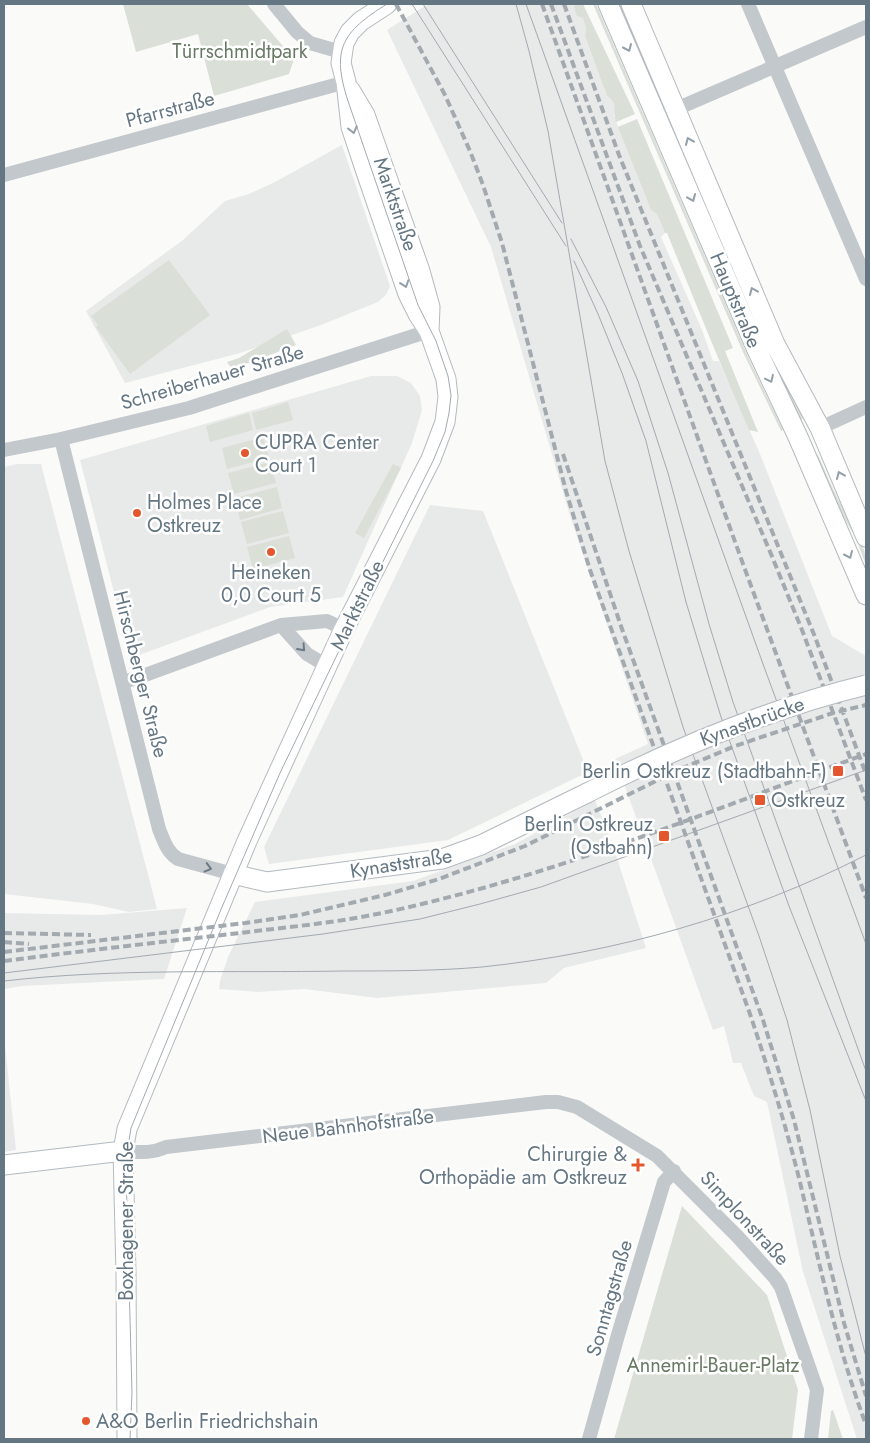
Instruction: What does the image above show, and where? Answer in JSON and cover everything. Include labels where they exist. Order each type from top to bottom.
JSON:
[{"type":"main road","points":[[341,52],[346,38],[356,25],[387,4]]},
{"type":"main road","name":"Hauptstraße","points":[[608,4],[757,350],[798,437],[866,595]]},
{"type":"main road","name":"Hauptstraße","points":[[632,4],[775,344],[820,428],[866,537]]},
{"type":"main road","name":"Marktstraße","points":[[233,874],[344,629],[431,459],[445,422],[448,404],[447,387],[429,330],[408,294],[351,127],[341,52]]},
{"type":"main road","points":[[798,437],[820,428]]},
{"type":"main road","name":"Kynastbrücke","points":[[587,793],[665,755],[729,728],[795,705],[866,684]]},
{"type":"main road","name":"Kynaststraße","points":[[233,874],[267,882],[442,859],[481,845],[587,793]]},
{"type":"main road","name":"Boxhagener Straße","points":[[126,1439],[126,1274],[123,1151],[127,1129],[233,874]]},
{"type":"main road","name":"Neue Bahnhofstraße","points":[[4,1165],[123,1151]]},
{"type":"street","points":[[274,4],[297,32],[310,43],[341,52]]},
{"type":"street","points":[[748,4],[866,279]]},
{"type":"street","points":[[676,109],[866,27]]},
{"type":"street","name":"Pfarrstraße","points":[[4,175],[346,82]]},
{"type":"street","name":"Schreiberhauer Straße","points":[[4,450],[61,439],[189,408],[429,330]]},
{"type":"street","points":[[820,428],[866,407]]},
{"type":"street","name":"Hirschberger Straße","points":[[61,439],[165,845],[172,855],[184,861],[233,874]]},
{"type":"street","points":[[123,682],[281,625],[327,621],[344,629]]},
{"type":"street","points":[[281,625],[307,654],[327,666]]},
{"type":"street","name":"Neue Bahnhofstraße","points":[[123,1151],[142,1153],[158,1151],[166,1147],[558,1102],[577,1108],[633,1141],[657,1156],[674,1171]]},
{"type":"street","name":"Sonntagstraße","points":[[589,1439],[664,1182],[674,1171]]},
{"type":"street","name":"Simplonstraße","points":[[674,1171],[750,1250],[781,1287],[817,1390],[811,1439]]},
{"type":"shaded area","points":[[428,4],[575,4],[574,7],[583,18],[586,29],[585,36],[607,96],[612,100],[616,110],[614,116],[651,210],[657,214],[665,233],[661,237],[702,330],[713,361],[719,361],[760,454],[832,636],[866,656],[866,1439],[857,1439],[803,1272],[767,1102],[754,1096],[741,1063],[733,1063],[724,1026],[713,1030],[615,759],[648,744],[571,519],[491,247],[387,30]]},
{"type":"shaded area","points":[[342,145],[390,286],[386,295],[378,302],[321,325],[240,353],[125,383],[86,311],[183,240],[225,201],[249,194],[275,182]]},
{"type":"shaded area","points":[[371,376],[397,376],[411,383],[420,396],[422,410],[412,443],[343,597],[270,607],[131,658],[80,460]]},
{"type":"shaded area","points":[[17,464],[41,464],[157,909],[129,912],[93,904],[4,894],[4,467]]},
{"type":"shaded area","points":[[430,505],[483,511],[588,772],[448,840],[269,864],[264,847]]},
{"type":"shaded area","points":[[595,800],[613,846],[646,948],[564,968],[546,983],[377,998],[304,989],[258,992],[219,989],[228,957],[255,902],[413,881],[515,844]]},
{"type":"shaded area","points":[[187,908],[164,979],[22,986],[4,989],[4,913],[101,915]]},
{"type":"shaded area","points":[[4,1036],[16,1150],[4,1152]]},
{"type":"green space","name":"Türrschmidtpark","points":[[123,4],[247,4],[294,59],[289,74],[214,96],[198,34],[136,52]]},
{"type":"green space","points":[[575,4],[583,4],[635,114],[616,122],[613,102],[607,96],[585,36],[586,29],[583,18],[577,16]]},
{"type":"green space","points":[[593,4],[596,4],[749,359],[783,430],[781,431],[743,352]]},
{"type":"green space","points":[[615,4],[621,4],[806,415],[800,421],[761,342]]},
{"type":"green space","points":[[637,119],[733,348],[725,351],[758,432],[749,430],[667,233],[665,233],[657,214],[651,210],[618,127]]},
{"type":"green space","points":[[169,260],[210,315],[130,374],[96,327],[98,325],[91,316]]},
{"type":"green space","points":[[287,329],[296,345],[232,369],[227,362],[239,358]]},
{"type":"green space","points":[[288,402],[293,420],[256,430],[252,413]]},
{"type":"green space","points":[[249,413],[253,430],[210,442],[206,426]]},
{"type":"green space","name":"CUPRA Center Court 1","points":[[263,437],[269,458],[227,469],[222,448]]},
{"type":"green space","points":[[818,455],[836,495],[857,532],[863,547],[866,565],[855,536],[834,502],[814,456]]},
{"type":"green space","points":[[270,462],[276,483],[234,494],[228,473]]},
{"type":"green space","points":[[393,464],[401,468],[364,538],[355,533]]},
{"type":"green space","points":[[277,487],[282,508],[240,520],[235,498]]},
{"type":"green space","points":[[283,511],[289,533],[247,544],[241,522]]},
{"type":"green space","name":"Heineken 0,0 Court 5","points":[[289,536],[295,558],[253,569],[247,547]]},
{"type":"green space","name":"Annemirl-Bauer-Platz","points":[[682,1206],[767,1295],[798,1390],[792,1439],[614,1439]]},
{"type":"green space","points":[[833,1410],[843,1439],[828,1439],[831,1411]]},
{"type":"tram line","points":[[130,1439],[132,1393],[126,1170],[131,1128],[222,907],[280,773],[433,461],[445,432],[449,413],[451,395],[448,376],[436,341],[418,305],[343,83],[341,55],[350,33],[387,4]]},
{"type":"tram line","points":[[412,4],[566,246]]},
{"type":"tram line","points":[[423,4],[562,223]]},
{"type":"tram line","points":[[516,4],[548,131],[605,461],[629,551],[683,727],[759,936],[787,1020],[810,1110],[840,1256],[866,1357]]},
{"type":"tram line","points":[[526,4],[763,664],[866,944]]},
{"type":"tram line","points":[[571,239],[606,307],[638,381],[668,473],[709,624],[733,702],[866,1071]]},
{"type":"tram line","points":[[574,261],[622,373],[646,441],[686,602],[721,717],[789,906],[866,1101]]},
{"type":"tram line","points":[[4,973],[323,934],[420,919],[541,887],[866,770]]},
{"type":"tram line","points":[[4,981],[88,974],[430,970],[482,967],[532,961],[631,941],[727,914],[821,877],[866,855]]},
{"type":"railway","points":[[396,4],[445,95],[483,185],[502,243],[566,491],[590,570],[750,1014],[794,1157],[837,1333],[866,1425]]},
{"type":"railway","points":[[542,4],[743,564],[866,898]]},
{"type":"railway","points":[[551,4],[640,246],[771,554],[802,630],[866,800]]},
{"type":"railway","points":[[564,4],[619,155],[815,637],[866,774]]},
{"type":"railway","points":[[563,454],[622,629],[763,1020],[794,1120],[844,1323],[866,1396]]},
{"type":"railway","points":[[4,952],[300,915],[385,895],[439,879],[525,846],[678,770],[735,746],[833,713],[866,705]]},
{"type":"railway","points":[[4,961],[329,922],[382,913],[505,882],[566,863],[687,821],[866,754]]},
{"type":"railway","points":[[4,933],[91,935]]},
{"type":"railway","points":[[4,942],[29,944]]},
{"type":"place","name":"CUPRA Center Court 1","points":[[245,453]]},
{"type":"place","name":"Holmes Place Ostkreuz","points":[[137,513]]},
{"type":"place","name":"Heineken 0,0 Court 5","points":[[271,552]]},
{"type":"place","name":"Berlin Ostkreuz (Stadtbahn-F)","points":[[838,771]]},
{"type":"place","name":"Ostkreuz","points":[[760,800]]},
{"type":"place","name":"Berlin Ostkreuz (Ostbahn)","points":[[664,836]]},
{"type":"place","name":"Chirurgie & Orthopädie am Ostkreuz","points":[[638,1165]]},
{"type":"place","name":"A&O Berlin Friedrichshain","points":[[86,1421]]}]
